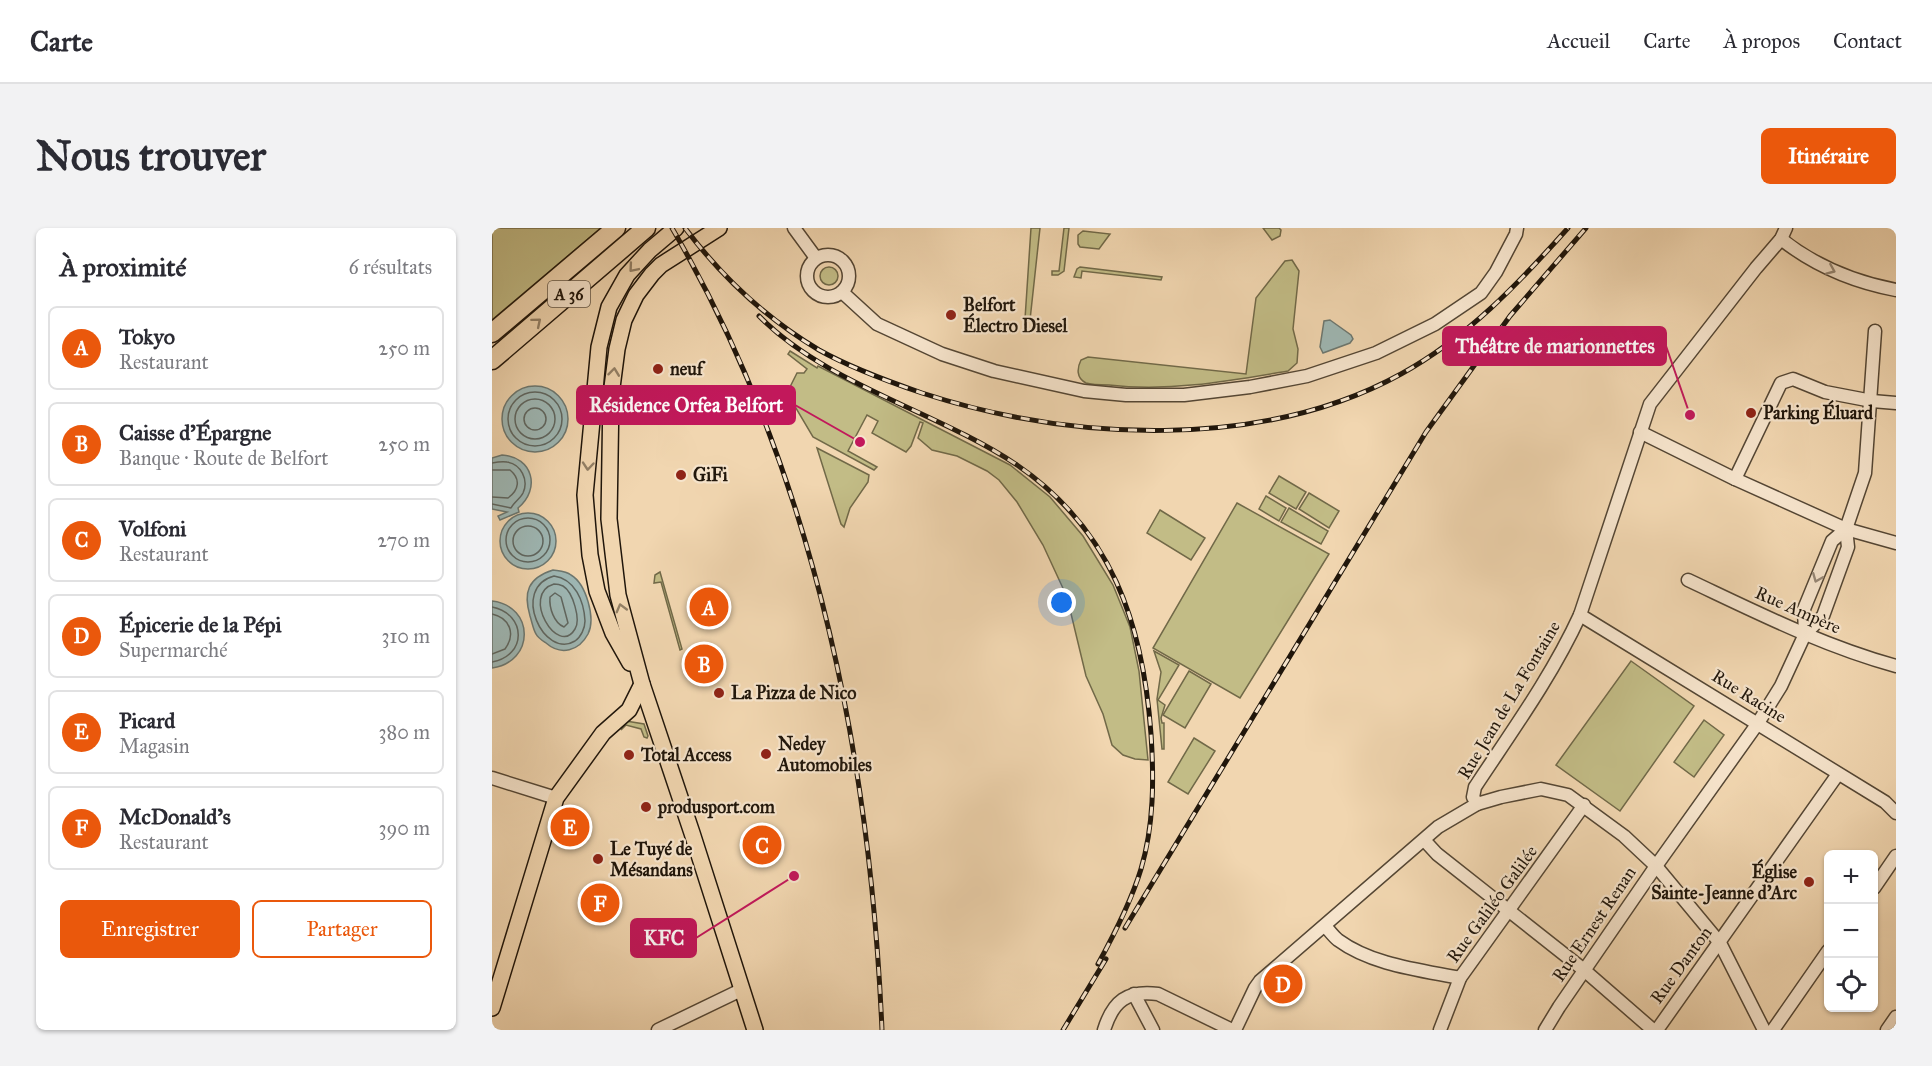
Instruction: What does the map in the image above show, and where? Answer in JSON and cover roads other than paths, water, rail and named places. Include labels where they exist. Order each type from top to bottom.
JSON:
[{"type":"highway","name":"A 36","points":[[492,333],[616,228]]},
{"type":"highway","name":"A 36","points":[[492,360],[646,228]]},
{"type":"main road","points":[[642,684],[613,633],[597,591],[590,555],[585,495],[602,332],[614,296],[635,266],[676,228]]},
{"type":"main road","points":[[718,228],[662,265],[644,283],[630,306],[617,349],[611,395],[609,519],[618,594],[642,684],[755,1030]]},
{"type":"main road","points":[[492,1008],[556,798],[603,733],[629,710],[642,684]]},
{"type":"main road","points":[[629,710],[646,712],[654,718]]},
{"type":"street","points":[[794,228],[816,258]]},
{"type":"street","points":[[842,292],[877,324],[942,354],[994,371],[1057,386],[1126,395],[1184,395],[1250,387],[1307,376],[1376,353],[1435,324],[1481,293],[1496,272],[1517,228]]},
{"type":"street","points":[[1784,233],[1817,264],[1847,276],[1896,290]]},
{"type":"street","name":"Rue Jean de La Fontaine","points":[[1233,1030],[1260,981],[1438,827],[1477,804],[1473,797],[1475,787],[1568,642],[1580,615],[1650,404],[1784,233]]},
{"type":"street","points":[[828,254],[844,261],[849,277],[842,292],[825,296],[811,288],[808,282],[808,271],[816,258],[828,254]]},
{"type":"street","points":[[1805,634],[1823,616],[1848,547],[1846,529],[1865,473],[1872,401],[1875,331]]},
{"type":"street","points":[[1735,479],[1781,383],[1793,379],[1825,392],[1896,403]]},
{"type":"street","points":[[1640,432],[1735,479],[1846,529],[1896,543]]},
{"type":"street","points":[[1805,634],[1804,609],[1832,541],[1846,529]]},
{"type":"street","name":"Rue Ampère","points":[[1688,580],[1854,655],[1896,666]]},
{"type":"street","name":"Rue Racine","points":[[1580,615],[1885,802],[1896,813]]},
{"type":"street","name":"Rue Ernest Renan","points":[[1545,1030],[1656,866],[1758,723],[1781,686],[1805,634]]},
{"type":"street","name":"Rue Danton","points":[[1655,1030],[1720,943],[1838,774]]},
{"type":"street","points":[[492,778],[556,798]]},
{"type":"street","points":[[1477,804],[1541,789],[1568,795],[1624,836],[1656,866],[1720,943],[1764,1030]]},
{"type":"street","name":"Rue Galiléo Galilée","points":[[1440,1030],[1460,978],[1584,805]]},
{"type":"street","points":[[1425,840],[1437,854],[1510,910],[1655,1030]]},
{"type":"street","points":[[1878,882],[1896,856]]},
{"type":"street","points":[[1325,926],[1338,939],[1365,955],[1460,978]]},
{"type":"street","points":[[1773,1030],[1824,957]]},
{"type":"street","points":[[658,1030],[741,990]]},
{"type":"street","points":[[1134,994],[1154,1030]]},
{"type":"street","points":[[1104,1030],[1112,1010],[1121,1000],[1134,994],[1158,994],[1233,1030]]},
{"type":"street","points":[[1887,1030],[1896,1017]]},
{"type":"water","points":[[1330,320],[1351,335],[1353,339],[1350,343],[1323,353],[1320,347],[1324,321]]},
{"type":"water","points":[[529,386],[541,386],[553,391],[563,401],[568,419],[566,432],[553,447],[541,452],[529,452],[517,447],[507,437],[502,425],[502,413],[507,401],[517,391]]},
{"type":"water","points":[[502,455],[521,461],[527,468],[531,483],[530,492],[518,508],[519,512],[500,520],[498,516],[507,512],[492,509],[492,458]]},
{"type":"water","points":[[522,513],[534,513],[548,521],[556,535],[554,552],[548,561],[534,569],[522,569],[505,557],[500,547],[500,535],[512,518]]},
{"type":"water","points":[[553,570],[567,573],[576,579],[585,593],[590,611],[588,634],[580,644],[569,650],[552,647],[538,637],[533,628],[528,607],[529,587],[538,577]]},
{"type":"water","points":[[492,601],[506,605],[516,613],[522,623],[524,634],[522,645],[516,656],[506,664],[492,668]]},
{"type":"railway","points":[[672,228],[721,321],[763,416],[797,515],[825,616],[847,718],[864,822],[875,926],[882,1030]]},
{"type":"railway","points":[[685,228],[730,280],[781,325],[831,357],[882,379],[979,409],[1040,421],[1102,428],[1164,430],[1227,427],[1288,416],[1346,399],[1401,374],[1448,343],[1491,308],[1568,228]]},
{"type":"railway","points":[[1125,928],[1426,432],[1510,316],[1586,228]]},
{"type":"railway","points":[[759,316],[786,340],[817,361],[986,446],[1017,465],[1050,491],[1077,519],[1099,550],[1117,583],[1130,618],[1147,694],[1153,785],[1148,836],[1141,869],[1122,917],[1098,964]]},
{"type":"railway","points":[[1063,1030],[1106,959]]},
{"type":"place","name":"Belfort Électro Diesel","points":[[951,315]]},
{"type":"place","name":"neuf","points":[[658,369]]},
{"type":"place","name":"Parking Éluard","points":[[1751,413]]},
{"type":"place","name":"Théâtre de marionnettes","points":[[1690,415]]},
{"type":"place","name":"Résidence Orfea Belfort","points":[[860,442]]},
{"type":"place","name":"GiFi","points":[[681,475]]},
{"type":"place","name":"Tokyo","points":[[709,607]]},
{"type":"place","name":"Caisse d'Épargne","points":[[704,664]]},
{"type":"place","name":"La Pizza de Nico","points":[[719,693]]},
{"type":"place","name":"Nedey Automobiles","points":[[766,754]]},
{"type":"place","name":"Total Access","points":[[629,755]]},
{"type":"place","name":"produsport.com","points":[[646,807]]},
{"type":"place","name":"Picard","points":[[570,827]]},
{"type":"place","name":"Volfoni","points":[[762,845]]},
{"type":"place","name":"Le Tuyé de Mésandans","points":[[598,859]]},
{"type":"place","name":"KFC","points":[[794,876]]},
{"type":"place","name":"Église Sainte-Jeanne d'Arc","points":[[1809,882]]},
{"type":"place","name":"McDonald's","points":[[600,903]]},
{"type":"place","name":"Épicerie de la Pépi","points":[[1283,984]]}]
